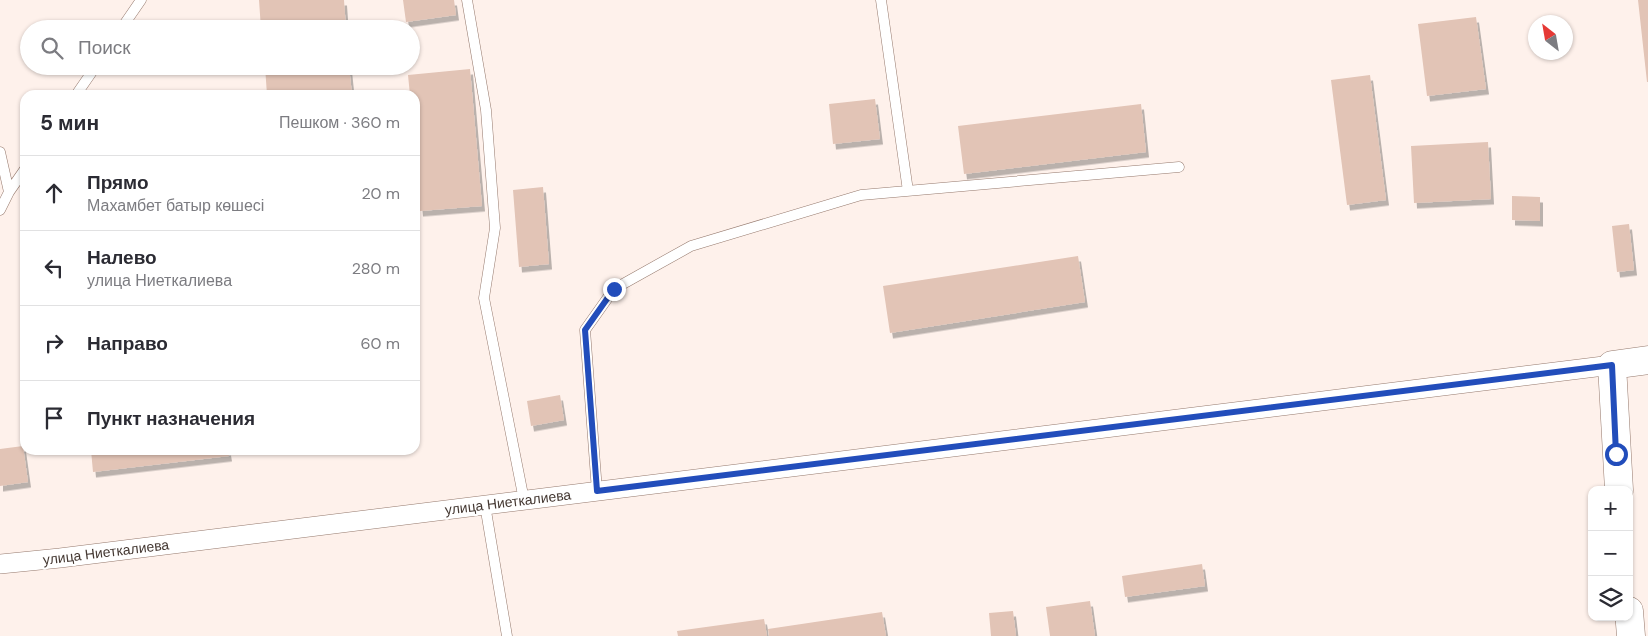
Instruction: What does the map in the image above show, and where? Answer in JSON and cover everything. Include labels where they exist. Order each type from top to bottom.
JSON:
[{"type":"street","points":[[1619,486],[1612,365],[1648,360]]},
{"type":"street","name":"улица Ниеткалиева","points":[[0,564],[1612,365]]},
{"type":"street","points":[[1630,621],[1631,636]]},
{"type":"lane","points":[[127,20],[141,0]]},
{"type":"lane","points":[[467,0],[471,32],[486,110],[496,228],[484,298],[524,500]]},
{"type":"lane","points":[[881,0],[908,191]]},
{"type":"lane","points":[[79,90],[90,75]]},
{"type":"lane","points":[[0,152],[9,192]]},
{"type":"lane","points":[[597,491],[585,330],[614,289],[692,246],[861,195],[1179,166]]},
{"type":"lane","points":[[0,210],[20,176]]},
{"type":"lane","points":[[485,505],[507,636]]},
{"type":"building","points":[[259,0],[344,0],[345,20],[260,20]]},
{"type":"building","points":[[403,0],[454,0],[456,15],[406,20]]},
{"type":"building","points":[[1638,0],[1648,0],[1648,82],[1647,82]]},
{"type":"building","points":[[1476,17],[1486,89],[1427,96],[1418,24]]},
{"type":"building","points":[[470,69],[482,206],[420,211],[420,90],[410,90],[408,75]]},
{"type":"building","points":[[266,75],[350,75],[351,90],[267,90]]},
{"type":"building","points":[[1370,75],[1386,200],[1347,205],[1331,80]]},
{"type":"building","points":[[875,99],[880,139],[833,144],[829,104]]},
{"type":"building","points":[[1141,104],[1146,152],[964,174],[958,126]]},
{"type":"building","points":[[1488,142],[1491,199],[1414,203],[1411,146]]},
{"type":"building","points":[[543,187],[549,264],[519,267],[513,190]]},
{"type":"building","points":[[1512,196],[1540,197],[1540,221],[1512,220]]},
{"type":"building","points":[[1629,224],[1634,270],[1617,272],[1612,226]]},
{"type":"building","points":[[1078,256],[1085,302],[890,333],[883,286]]},
{"type":"building","points":[[560,395],[564,420],[531,426],[527,401]]},
{"type":"building","points":[[20,446],[20,455],[24,455],[28,482],[0,486],[0,449]]},
{"type":"building","points":[[91,455],[229,456],[93,472]]},
{"type":"building","points":[[1202,564],[1205,586],[1125,597],[1122,576]]},
{"type":"building","points":[[1090,601],[1095,636],[1050,636],[1046,607]]},
{"type":"building","points":[[1013,611],[1016,636],[991,636],[989,613]]},
{"type":"building","points":[[882,612],[886,636],[769,636],[768,629]]},
{"type":"building","points":[[764,619],[767,636],[678,636],[677,631]]},
{"type":"route","points":[[614,289],[585,330],[597,491],[1612,365],[1616,454]]}]
